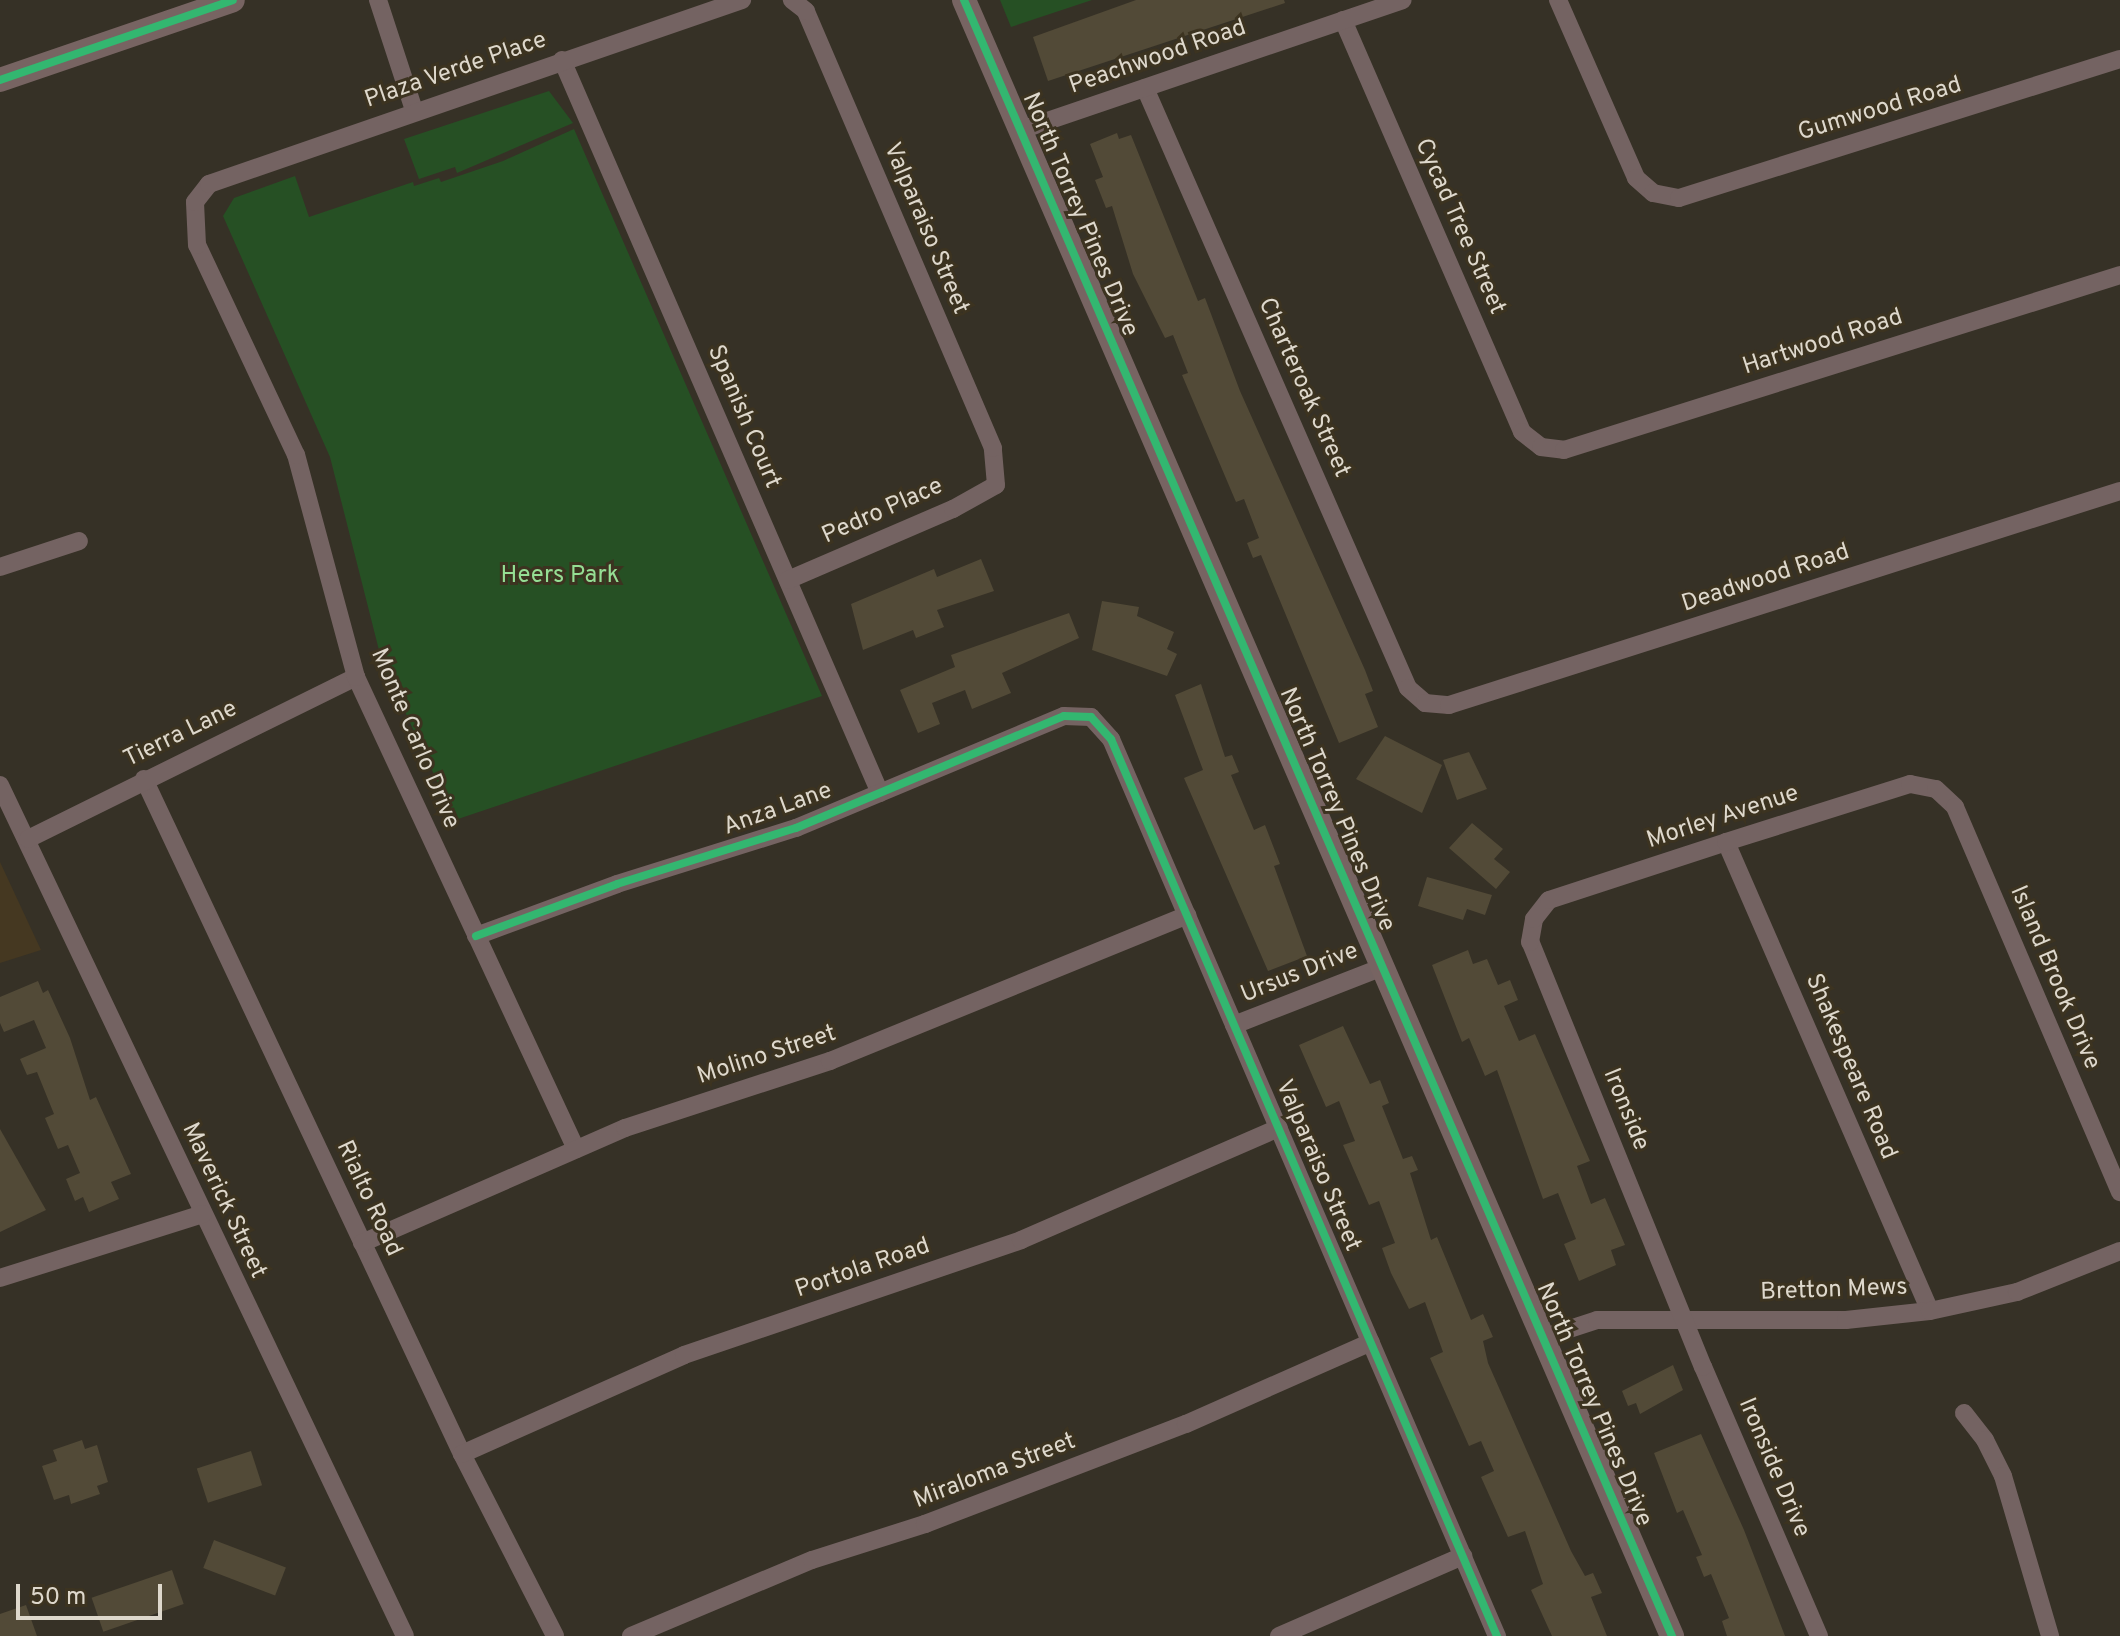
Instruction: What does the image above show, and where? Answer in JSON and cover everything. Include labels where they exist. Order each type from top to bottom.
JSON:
[{"type":"main road","points":[[0,80],[233,0]]},
{"type":"main road","name":"North Torrey Pines Drive","points":[[964,0],[1672,1636]]},
{"type":"street","points":[[378,0],[414,110]]},
{"type":"street","name":"Plaza Verde Place","points":[[195,202],[209,184],[414,110],[742,0]]},
{"type":"street","name":"Valparaiso Street","points":[[792,0],[806,11],[993,448],[996,485]]},
{"type":"street","name":"Peachwood Road","points":[[1021,130],[1402,0]]},
{"type":"street","name":"Gumwood Road","points":[[1558,0],[1636,178],[1653,193],[1679,198],[2120,59]]},
{"type":"street","name":"Cycad Tree Street","points":[[1343,20],[1522,432],[1541,447]]},
{"type":"street","name":"Spanish Court","points":[[562,60],[880,793]]},
{"type":"street","name":"Charteroak Street","points":[[1145,88],[1408,688],[1425,703]]},
{"type":"street","name":"Monte Carlo Drive","points":[[195,202],[197,245],[296,455],[356,677],[576,1149]]},
{"type":"street","name":"Hartwood Road","points":[[1541,447],[1564,450],[2120,275]]},
{"type":"street","name":"Pedro Place","points":[[788,580],[953,509],[996,485]]},
{"type":"street","name":"Deadwood Road","points":[[1425,703],[1449,705],[2120,491]]},
{"type":"street","points":[[0,567],[79,541]]},
{"type":"street","name":"Tierra Lane","points":[[28,839],[144,779],[356,677]]},
{"type":"street","name":"Anza Lane","points":[[476,936],[617,884],[796,828],[1064,716],[1091,717]]},
{"type":"street","name":"Valparaiso Street","points":[[1091,717],[1111,739],[1497,1636]]},
{"type":"street","name":"Rialto Road","points":[[144,779],[462,1454],[555,1636]]},
{"type":"street","name":"Morley Avenue","points":[[1534,919],[1549,900],[1726,842],[1910,784],[1936,789]]},
{"type":"street","name":"Maverick Street","points":[[0,785],[405,1636]]},
{"type":"street","name":"Island Brook Drive","points":[[1936,789],[1955,807],[2120,1192]]},
{"type":"street","name":"Shakespeare Road","points":[[1726,842],[1930,1311]]},
{"type":"street","name":"Molino Street","points":[[362,1243],[576,1149],[952,1015],[1187,915]]},
{"type":"street","name":"Ironside","points":[[1534,919],[1530,942],[1685,1317]]},
{"type":"street","name":"Ursus Drive","points":[[1234,1025],[1383,967]]},
{"type":"street","name":"Portola Road","points":[[462,1454],[684,1355],[1021,1240],[1279,1128]]},
{"type":"street","points":[[0,1278],[203,1214]]},
{"type":"street","name":"Bretton Mews","points":[[1542,1338],[1597,1320],[1685,1317],[1846,1320],[1930,1311],[2017,1292],[2120,1251]]},
{"type":"street","name":"Ironside Drive","points":[[1685,1317],[1819,1636]]},
{"type":"street","name":"Miraloma Street","points":[[631,1636],[812,1560],[925,1524],[1186,1424],[1371,1342]]},
{"type":"street","points":[[1964,1413],[1985,1440],[2003,1476],[2050,1636]]},
{"type":"street","points":[[1279,1636],[1463,1556]]},
{"type":"shaded area","points":[[0,862],[41,950],[0,963]]},
{"type":"green space","points":[[1000,0],[1092,0],[1011,27]]},
{"type":"green space","points":[[549,91],[573,123],[457,173],[455,167],[419,179],[404,139]]},
{"type":"green space","name":"Heers Park","points":[[574,129],[822,696],[455,820],[382,662],[330,457],[223,216],[234,198],[295,176],[309,217],[413,182],[414,186],[439,178],[441,182],[503,161]]},
{"type":"building","points":[[1136,0],[1284,0],[1285,3],[1048,81],[1033,37]]},
{"type":"building","points":[[1117,133],[1119,139],[1131,135],[1198,301],[1205,298],[1240,391],[1373,691],[1365,694],[1378,727],[1339,743],[1261,555],[1253,558],[1247,543],[1259,538],[1244,499],[1236,502],[1182,375],[1188,373],[1173,335],[1165,338],[1133,274],[1112,206],[1106,208],[1095,180],[1103,177],[1090,144]]},
{"type":"building","points":[[981,559],[994,591],[937,610],[944,627],[916,638],[913,630],[863,650],[851,604],[934,569],[937,577]]},
{"type":"building","points":[[1102,601],[1139,607],[1137,616],[1174,632],[1167,649],[1177,654],[1167,676],[1092,650]]},
{"type":"building","points":[[1069,613],[1079,638],[1002,673],[1011,693],[972,709],[965,690],[932,703],[940,724],[918,733],[900,690],[955,667],[951,655]]},
{"type":"building","points":[[1201,684],[1225,757],[1232,755],[1239,772],[1231,775],[1254,830],[1265,825],[1280,864],[1274,866],[1307,956],[1268,971],[1184,778],[1203,770],[1175,695]]},
{"type":"building","points":[[1385,736],[1442,765],[1422,813],[1356,779]]},
{"type":"building","points":[[1469,752],[1487,789],[1457,800],[1443,760]]},
{"type":"building","points":[[1472,823],[1503,849],[1494,859],[1510,872],[1496,889],[1449,848]]},
{"type":"building","points":[[1427,877],[1492,895],[1485,915],[1467,909],[1463,920],[1418,906]]},
{"type":"building","points":[[1468,950],[1473,964],[1487,959],[1498,985],[1510,980],[1518,1000],[1504,1006],[1519,1041],[1535,1034],[1590,1161],[1577,1166],[1591,1204],[1605,1198],[1625,1245],[1611,1250],[1616,1265],[1579,1281],[1564,1244],[1576,1239],[1558,1193],[1543,1199],[1497,1070],[1485,1076],[1469,1038],[1462,1042],[1432,965]]},
{"type":"building","points":[[38,981],[43,993],[48,990],[70,1038],[90,1100],[96,1097],[131,1174],[111,1182],[119,1199],[89,1212],[83,1197],[75,1201],[66,1179],[80,1173],[68,1145],[58,1149],[45,1118],[54,1114],[37,1072],[27,1075],[20,1059],[46,1048],[34,1020],[4,1032],[0,1023],[0,997]]},
{"type":"building","points":[[1343,1026],[1370,1084],[1380,1080],[1389,1103],[1382,1106],[1403,1159],[1412,1156],[1418,1170],[1410,1173],[1431,1240],[1437,1237],[1471,1320],[1483,1314],[1493,1337],[1483,1341],[1488,1363],[1571,1551],[1585,1576],[1593,1573],[1602,1593],[1591,1597],[1607,1636],[1552,1636],[1531,1590],[1543,1584],[1525,1531],[1508,1537],[1481,1477],[1494,1471],[1481,1441],[1469,1446],[1430,1358],[1443,1352],[1425,1302],[1409,1309],[1391,1273],[1382,1248],[1395,1243],[1379,1201],[1369,1205],[1343,1145],[1355,1141],[1339,1101],[1326,1107],[1299,1045]]},
{"type":"building","points":[[0,1129],[46,1210],[0,1232]]},
{"type":"building","points":[[1673,1365],[1683,1390],[1640,1414],[1636,1403],[1628,1406],[1622,1391]]},
{"type":"building","points":[[1701,1434],[1744,1530],[1785,1636],[1727,1636],[1722,1621],[1729,1618],[1711,1574],[1704,1577],[1696,1557],[1702,1555],[1683,1510],[1677,1513],[1654,1453]]},
{"type":"building","points":[[82,1440],[85,1449],[97,1445],[108,1482],[97,1486],[100,1494],[71,1504],[69,1495],[54,1500],[42,1466],[57,1461],[53,1450]]},
{"type":"building","points":[[251,1451],[262,1485],[208,1503],[197,1469]]},
{"type":"building","points":[[214,1540],[286,1568],[275,1596],[203,1568]]},
{"type":"building","points":[[172,1570],[184,1604],[103,1632],[92,1598]]},
{"type":"building","points":[[26,1605],[37,1636],[0,1636],[0,1614]]},
{"type":"cycle path","points":[[0,80],[233,0]]},
{"type":"cycle path","points":[[964,0],[1672,1636]]},
{"type":"cycle path","points":[[476,936],[617,884],[796,828],[1064,716],[1091,717],[1111,739],[1497,1636]]}]
